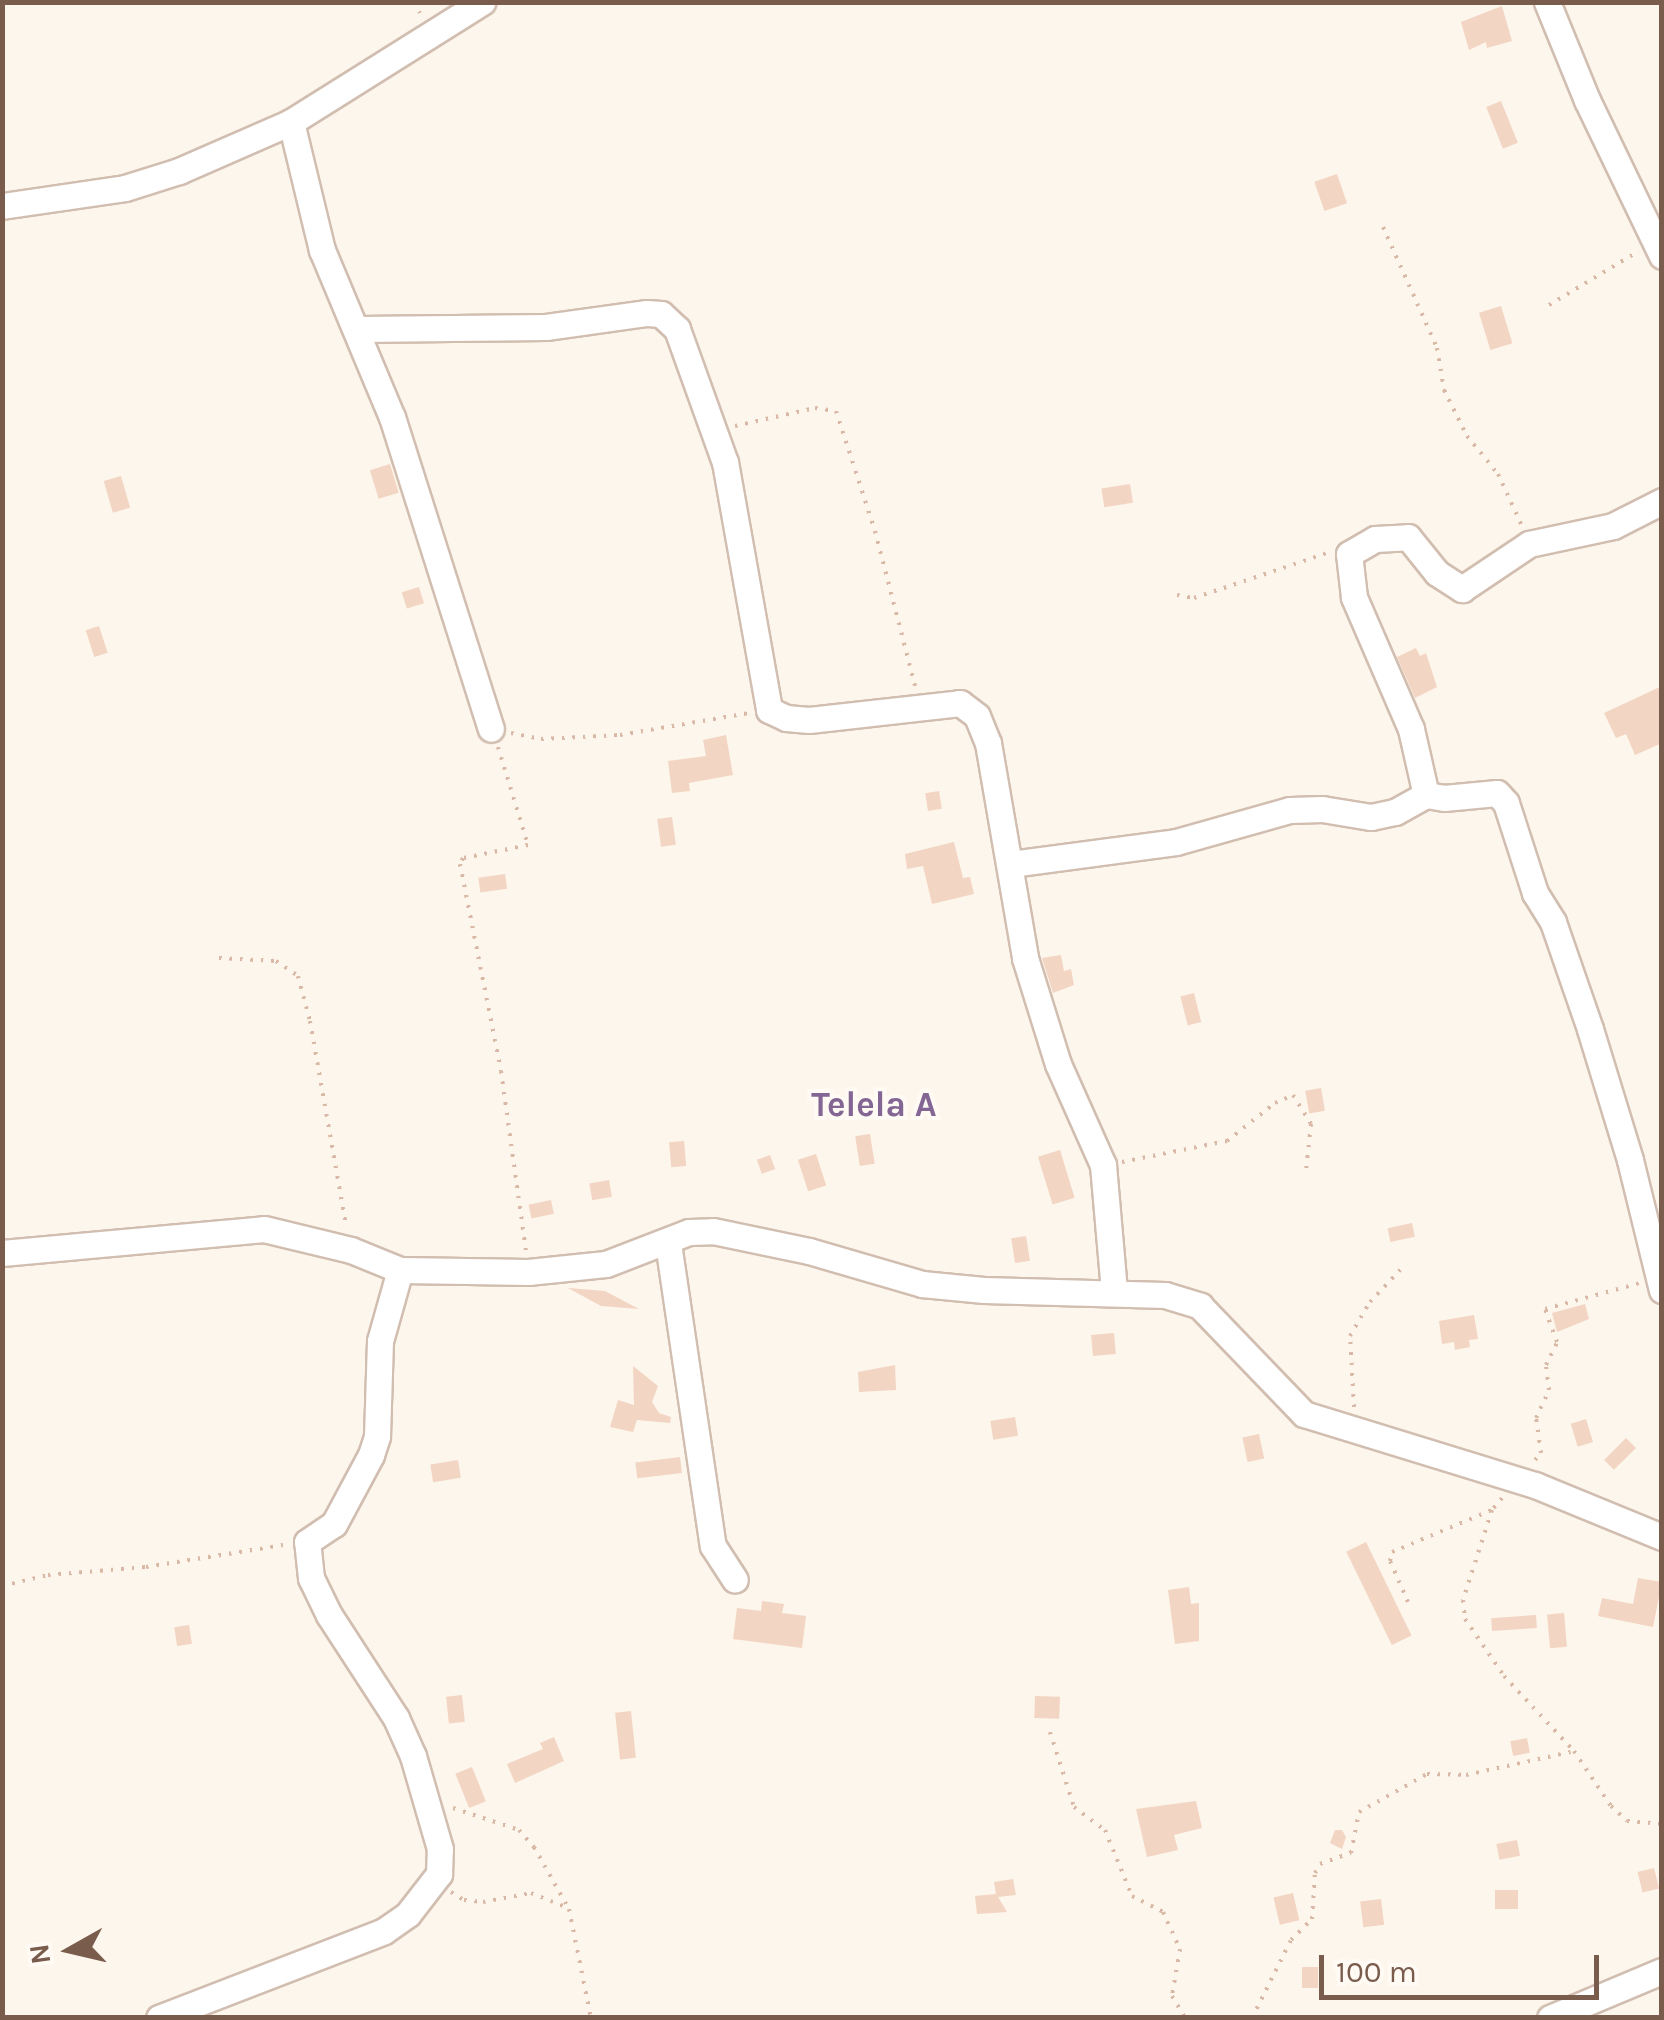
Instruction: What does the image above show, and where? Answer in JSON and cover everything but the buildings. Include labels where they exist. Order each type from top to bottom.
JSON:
[{"type":"street","points":[[2,206],[156,180],[291,122],[482,2]]},
{"type":"street","points":[[1547,2],[1587,100],[1658,249]]},
{"type":"street","points":[[291,122],[322,250],[358,328],[408,464],[492,728]]},
{"type":"street","points":[[358,328],[546,327],[661,314],[677,329],[715,430],[734,497],[769,710],[786,718],[809,720],[960,703],[976,716],[988,744],[1025,958],[1058,1064],[1102,1165],[1114,1291]]},
{"type":"street","points":[[1426,795],[1411,729],[1348,576],[1349,554],[1356,546],[1386,536],[1408,537],[1458,590],[1529,544],[1612,526],[1661,503]]},
{"type":"street","points":[[1010,864],[1176,842],[1290,810],[1322,809],[1371,817],[1395,812],[1426,795],[1444,798],[1497,793],[1506,803],[1535,893],[1554,922],[1590,1029],[1660,1278]]},
{"type":"street","points":[[2,1252],[264,1228],[350,1250],[400,1270],[528,1272],[606,1264],[689,1232],[713,1230],[809,1251],[922,1284],[984,1290],[1165,1294],[1200,1306],[1304,1414],[1517,1482],[1662,1537]]},
{"type":"street","points":[[668,1242],[713,1546],[735,1580]]},
{"type":"street","points":[[159,2018],[384,1931],[408,1914],[439,1874],[440,1849],[428,1796],[396,1718],[328,1616],[311,1578],[307,1542],[334,1524],[371,1455],[377,1436],[380,1341],[400,1270]]},
{"type":"street","points":[[1550,2018],[1662,1970]]},
{"type":"path","points":[[1383,227],[1437,348],[1444,390],[1466,436],[1498,474],[1529,544]]},
{"type":"path","points":[[1548,305],[1658,249]]},
{"type":"path","points":[[715,430],[815,408],[836,410],[875,531],[920,705]]},
{"type":"path","points":[[1177,595],[1194,598],[1356,546]]},
{"type":"path","points":[[492,728],[540,739],[650,731],[769,710]]},
{"type":"path","points":[[492,728],[528,845],[462,858],[501,1071],[528,1272]]},
{"type":"path","points":[[219,958],[276,961],[298,976],[310,1020],[350,1250]]},
{"type":"path","points":[[1102,1165],[1227,1141],[1276,1102],[1293,1095],[1311,1124],[1306,1171]]},
{"type":"path","points":[[1356,1431],[1350,1336],[1370,1302],[1401,1269]]},
{"type":"path","points":[[1660,1278],[1545,1309],[1557,1342],[1546,1365],[1549,1390],[1536,1418],[1541,1453],[1492,1510],[1463,1600],[1466,1619],[1504,1676],[1574,1751],[1611,1806],[1627,1822],[1662,1824]]},
{"type":"path","points":[[1408,1602],[1390,1561],[1392,1552],[1492,1510]]},
{"type":"path","points":[[2,1586],[48,1575],[146,1567],[307,1542]]},
{"type":"path","points":[[1050,1732],[1074,1807],[1104,1830],[1132,1896],[1163,1912],[1180,1949],[1172,1996],[1184,2018]]},
{"type":"path","points":[[1252,2018],[1291,1940],[1312,1919],[1315,1873],[1320,1864],[1352,1853],[1359,1812],[1427,1774],[1466,1775],[1574,1751]]},
{"type":"path","points":[[428,1796],[468,1816],[519,1830],[570,1910],[592,2018]]},
{"type":"path","points":[[439,1874],[453,1894],[464,1900],[483,1902],[531,1894],[570,1910]]},
{"type":"district","name":"Telela A","points":[[874,1105]]}]
